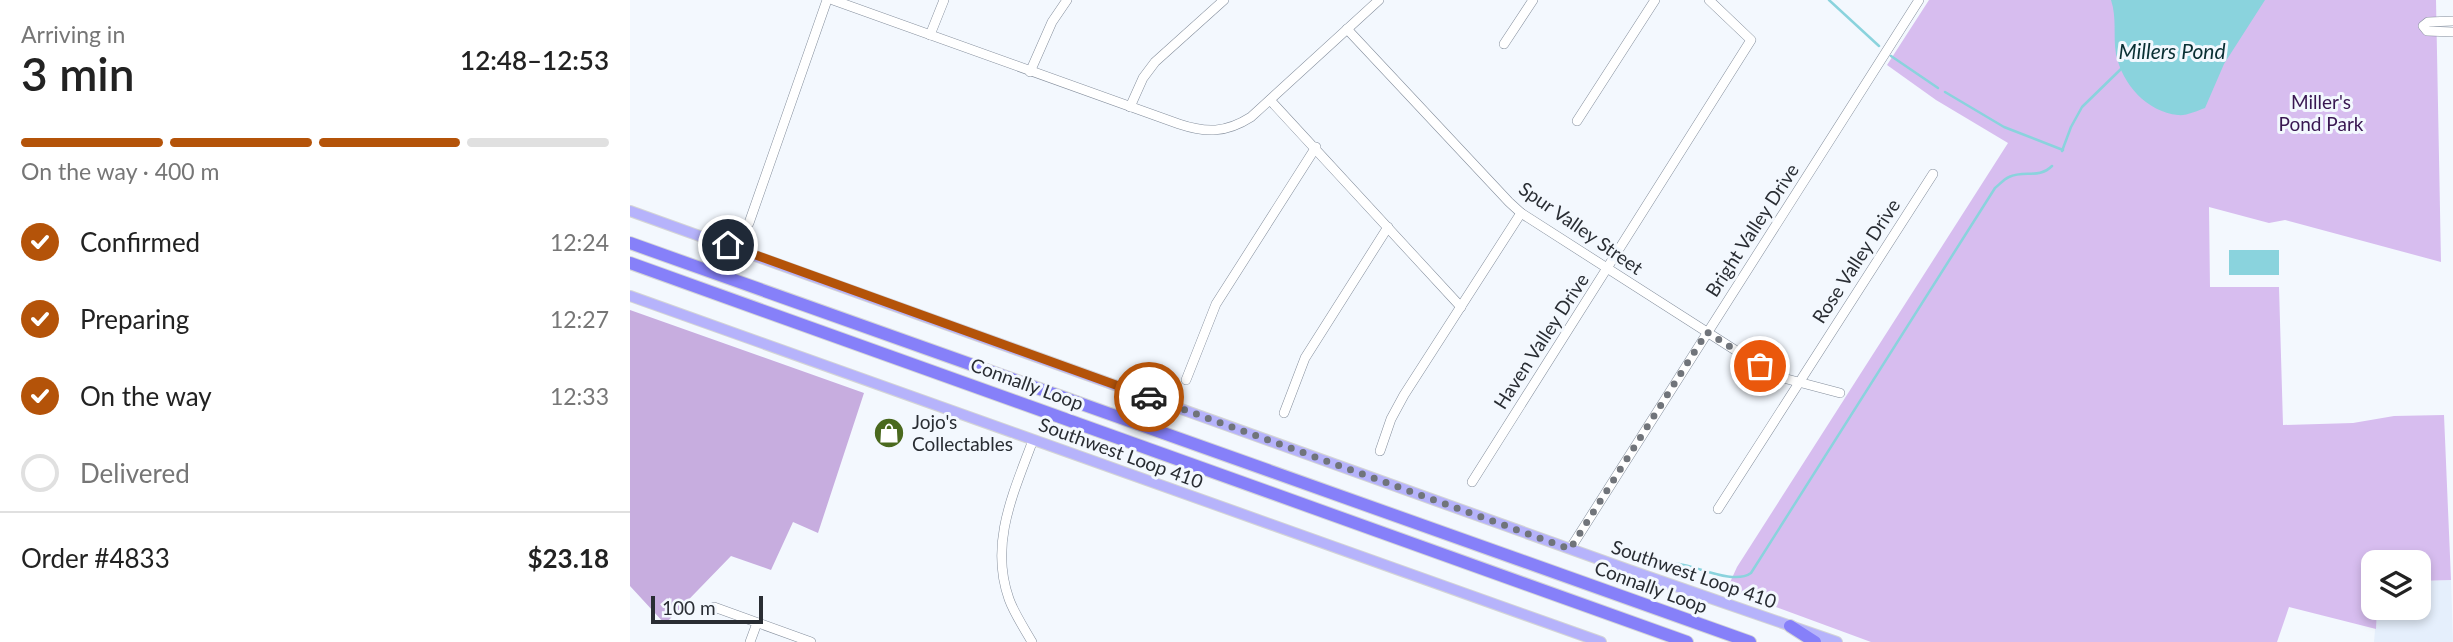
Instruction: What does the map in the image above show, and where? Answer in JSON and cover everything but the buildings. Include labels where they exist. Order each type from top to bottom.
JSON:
[{"type":"highway","name":"Connally Loop","points":[[630,243],[1750,642]]},
{"type":"highway","name":"Connally Loop","points":[[630,263],[1686,642]]},
{"type":"highway","points":[[1790,626],[1815,642]]},
{"type":"main road","name":"Southwest Loop 410","points":[[630,211],[1570,549],[1837,642]]},
{"type":"main road","name":"Southwest Loop 410","points":[[630,296],[1601,642]]},
{"type":"street","points":[[749,223],[830,0],[1203,131],[1226,129],[1251,117],[1379,0]]},
{"type":"street","points":[[930,35],[944,0]]},
{"type":"street","points":[[1030,72],[1052,22],[1067,0]]},
{"type":"street","points":[[1130,107],[1143,78],[1155,62],[1224,0]]},
{"type":"street","points":[[1504,44],[1533,0]]},
{"type":"street","points":[[1577,121],[1656,0]]},
{"type":"street","name":"Haven Valley Drive","points":[[1472,482],[1751,40],[1709,0]]},
{"type":"street","name":"Bright Valley Drive","points":[[1570,549],[1919,0]]},
{"type":"street","points":[[2453,21],[2428,22],[2423,26],[2427,32],[2453,32]]},
{"type":"street","name":"Spur Valley Street","points":[[1347,29],[1521,213],[1774,374],[1840,393]]},
{"type":"street","points":[[1270,100],[1461,307]]},
{"type":"street","points":[[1186,380],[1216,304],[1316,147]]},
{"type":"street","name":"Rose Valley Drive","points":[[1718,509],[1933,174]]},
{"type":"street","points":[[1380,451],[1391,419],[1404,395],[1521,213]]},
{"type":"street","points":[[1284,413],[1305,358],[1388,227]]},
{"type":"street","points":[[1032,642],[1009,600],[1001,559],[1001,540],[1009,508],[1033,440]]},
{"type":"street","points":[[714,607],[811,642]]},
{"type":"street","points":[[750,642],[757,623]]},
{"type":"shaded area","points":[[630,310],[864,393],[818,533],[793,522],[771,570],[731,556],[665,624],[630,586]]},
{"type":"shaded area","points":[[2451,580],[2453,642],[2374,642],[2376,620],[2431,620],[2431,581]]},
{"type":"green space","name":"Miller's Pond Park","points":[[1929,0],[2436,0],[2441,262],[2285,220],[2269,223],[2209,207],[2210,287],[2279,287],[2283,425],[2353,423],[2394,416],[2444,415],[2451,580],[2431,581],[2431,550],[2361,550],[2361,620],[2376,620],[2376,629],[2289,607],[2277,642],[1871,642],[1727,589],[1737,567],[2008,143],[1936,100],[1887,65]]},
{"type":"water","name":"Millers Pond","points":[[2111,0],[2265,0],[2224,64],[2205,108],[2181,115],[2156,108],[2130,86],[2116,54]]},
{"type":"water","points":[[2229,250],[2279,250],[2279,275],[2229,275]]},
{"type":"waterway","points":[[1829,0],[1879,46]]},
{"type":"waterway","points":[[1891,56],[1938,88]]},
{"type":"waterway","points":[[2062,151],[2082,107],[2122,68]]},
{"type":"waterway","points":[[1945,92],[2004,127],[2063,150]]},
{"type":"waterway","points":[[1664,570],[1673,564],[1679,564],[1726,576],[1744,576],[1751,573],[1995,188],[2009,177],[2042,172],[2052,166]]},
{"type":"way so far","points":[[1149,397],[1570,549],[1707,332],[1760,366]]},
{"type":"place","name":"Jojo's Collectables","points":[[889,433]]},
{"type":"route","points":[[728,245],[1149,397]]}]
